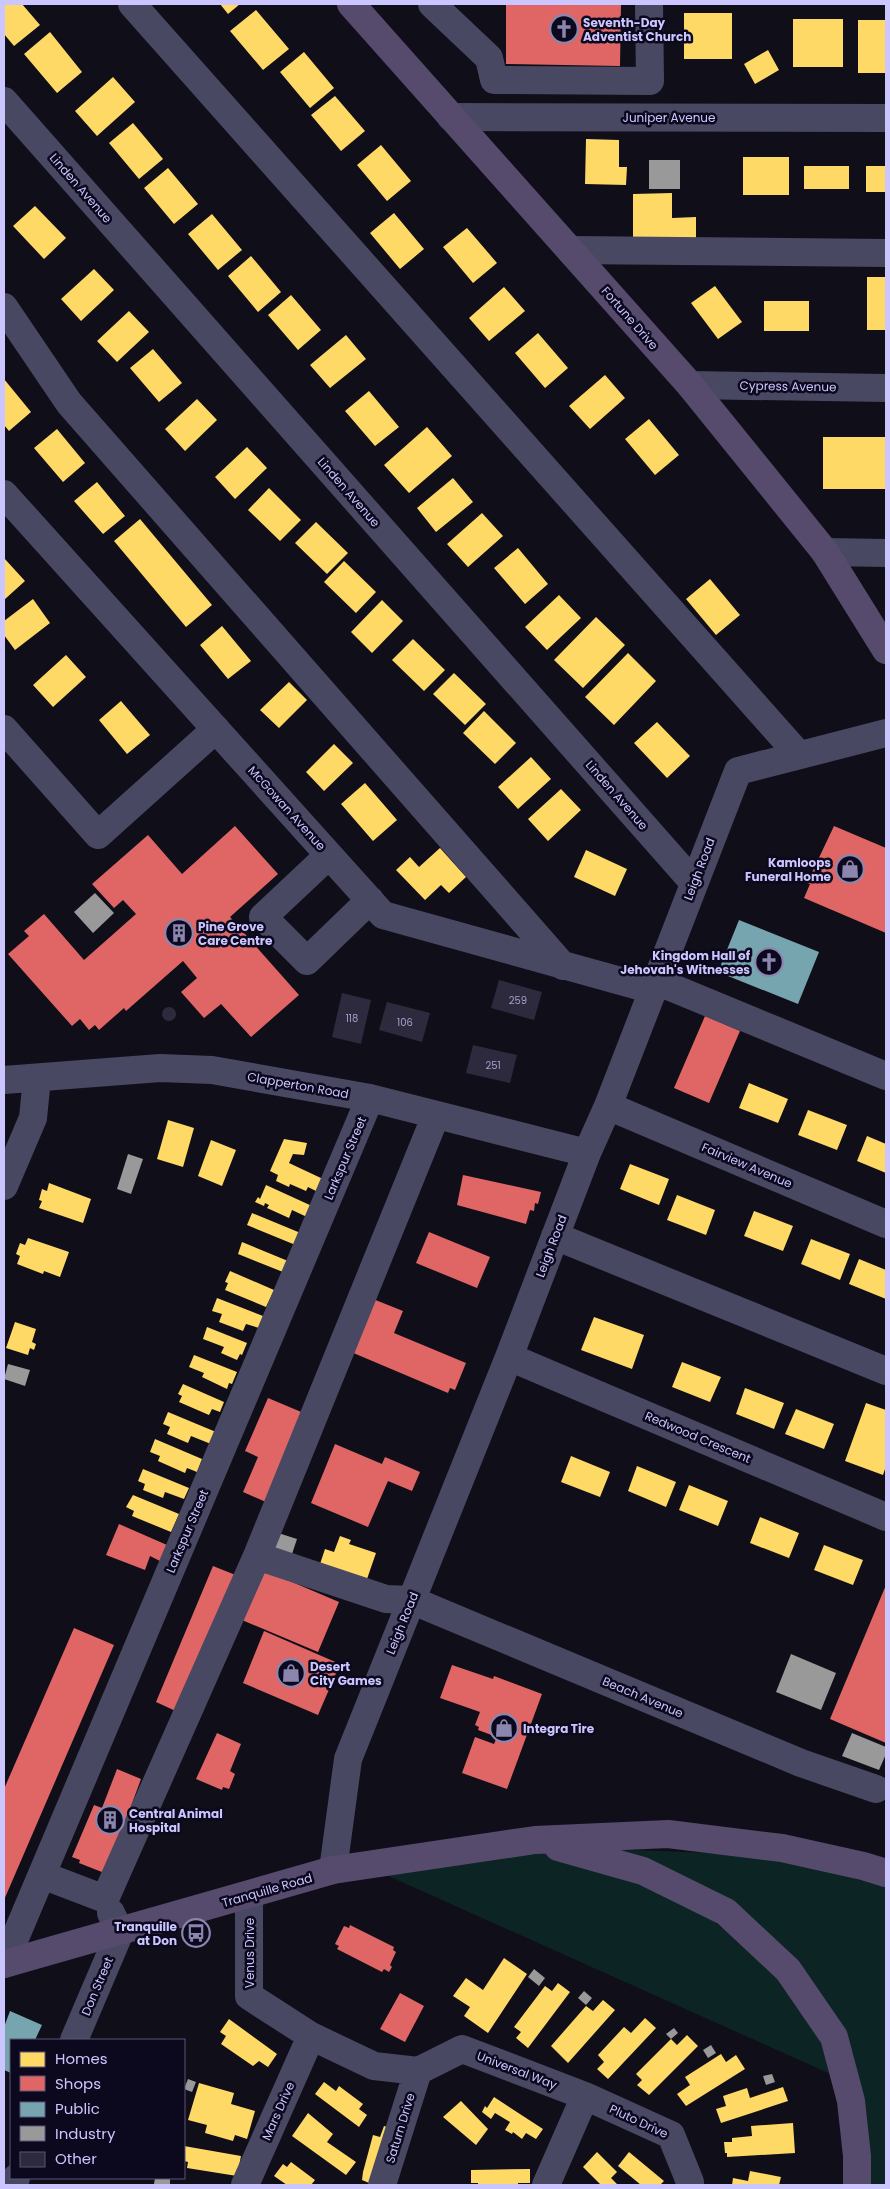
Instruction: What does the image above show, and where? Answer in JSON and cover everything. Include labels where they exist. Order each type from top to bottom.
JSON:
[{"type":"main road","name":"Fortune Drive","points":[[352,4],[690,385],[825,552],[886,650]]},
{"type":"main road","name":"Tranquille Road","points":[[4,1964],[334,1870],[535,1840],[668,1834],[782,1848],[886,1873]]},
{"type":"main road","points":[[535,1840],[643,1871],[726,1912],[788,1970],[834,2038],[851,2102],[857,2156],[857,2185]]},
{"type":"street","points":[[132,4],[799,755]]},
{"type":"street","points":[[432,4],[489,58],[494,80],[650,81],[649,4]]},
{"type":"street","name":"Linden Avenue","points":[[4,101],[694,882]]},
{"type":"street","name":"Juniper Avenue","points":[[451,116],[886,118]]},
{"type":"street","points":[[570,250],[886,253]]},
{"type":"street","points":[[4,307],[69,403],[563,966]]},
{"type":"street","name":"Cypress Avenue","points":[[690,385],[886,388]]},
{"type":"street","name":"McGowan Avenue","points":[[4,494],[383,915],[563,966],[654,986],[886,1076]]},
{"type":"street","points":[[825,552],[886,553]]},
{"type":"street","points":[[4,729],[98,835],[216,729]]},
{"type":"street","name":"Leigh Road","points":[[334,1870],[348,1759],[509,1357],[587,1153],[608,1106],[738,771],[886,733]]},
{"type":"street","points":[[329,855],[263,918],[307,961],[370,900]]},
{"type":"street","name":"Clapperton Road","points":[[4,1080],[160,1068],[212,1070],[370,1098],[587,1153]]},
{"type":"street","points":[[4,1186],[33,1118],[37,1078]]},
{"type":"street","name":"Larkspur Street","points":[[4,1964],[370,1098]]},
{"type":"street","name":"Fairview Avenue","points":[[608,1106],[886,1224]]},
{"type":"street","points":[[105,1899],[257,1556],[436,1114]]},
{"type":"street","points":[[555,1236],[886,1371]]},
{"type":"street","name":"Redwood Crescent","points":[[509,1357],[886,1517]]},
{"type":"street","points":[[257,1556],[386,1600],[411,1600]]},
{"type":"street","name":"Beach Avenue","points":[[411,1600],[801,1763],[876,1789]]},
{"type":"street","points":[[42,1875],[105,1899],[120,1932]]},
{"type":"street","name":"Venus Drive","points":[[249,1895],[249,1996],[311,2036]]},
{"type":"street","name":"Don Street","points":[[74,2039],[120,1932]]},
{"type":"street","points":[[311,2036],[374,2066],[418,2071]]},
{"type":"street","name":"Mars Drive","points":[[245,2185],[311,2036]]},
{"type":"street","name":"Universal Way","points":[[418,2071],[462,2049],[585,2096]]},
{"type":"street","name":"Saturn Drive","points":[[382,2185],[418,2071]]},
{"type":"street","points":[[546,2185],[585,2096]]},
{"type":"street","name":"Pluto Drive","points":[[585,2096],[672,2135],[690,2185]]},
{"type":"green space","points":[[609,1849],[767,1855],[886,1887],[886,2185],[864,2185],[864,2139],[796,1961]]},
{"type":"green space","points":[[542,1851],[617,1874],[701,1912],[763,1957],[808,2013],[835,2076],[384,1874]]},
{"type":"building: Homes","points":[[4,4],[22,4],[40,25],[14,46],[4,34]]},
{"type":"building: Homes","points":[[220,4],[240,4],[228,14]]},
{"type":"building: Homes","points":[[256,10],[289,49],[263,70],[230,31]]},
{"type":"building: Homes","points":[[684,13],[732,13],[732,59],[684,59]]},
{"type":"building: Homes","points":[[793,19],[843,19],[843,67],[793,67]]},
{"type":"building: Homes","points":[[858,20],[886,20],[886,73],[858,73]]},
{"type":"building: Homes","points":[[50,32],[82,72],[57,93],[24,54]]},
{"type":"building: Homes","points":[[768,50],[779,70],[755,84],[744,64]]},
{"type":"building: Homes","points":[[304,52],[334,88],[310,108],[280,72]]},
{"type":"building: Homes","points":[[113,77],[135,102],[97,136],[75,111]]},
{"type":"building: Homes","points":[[335,96],[365,131],[341,151],[311,115]]},
{"type":"building: Homes","points":[[133,123],[163,159],[139,179],[109,143]]},
{"type":"building: Homes","points":[[586,139],[619,140],[619,167],[627,167],[626,185],[585,184]]},
{"type":"building: Homes","points":[[381,145],[411,181],[387,201],[357,165]]},
{"type":"building: Homes","points":[[743,157],[789,157],[789,195],[743,195]]},
{"type":"building: Homes","points":[[804,166],[849,166],[849,189],[804,189]]},
{"type":"building: Homes","points":[[866,166],[886,166],[886,192],[866,192]]},
{"type":"building: Homes","points":[[168,168],[198,204],[174,224],[144,188]]},
{"type":"building: Homes","points":[[672,193],[672,218],[696,217],[696,242],[633,243],[633,194]]},
{"type":"building: Homes","points":[[35,206],[66,238],[44,259],[13,226]]},
{"type":"building: Homes","points":[[394,213],[424,249],[400,269],[370,233]]},
{"type":"building: Homes","points":[[212,214],[242,250],[218,270],[188,234]]},
{"type":"building: Homes","points":[[467,228],[497,263],[473,283],[443,247]]},
{"type":"building: Homes","points":[[251,256],[281,292],[258,312],[228,276]]},
{"type":"building: Homes","points":[[94,269],[114,290],[81,321],[61,299]]},
{"type":"building: Homes","points":[[867,277],[886,277],[886,330],[867,330]]},
{"type":"building: Homes","points":[[715,286],[742,322],[718,339],[691,303]]},
{"type":"building: Homes","points":[[504,287],[525,311],[489,341],[469,318]]},
{"type":"building: Homes","points":[[291,295],[321,330],[298,350],[268,315]]},
{"type":"building: Homes","points":[[764,301],[809,301],[809,331],[764,331]]},
{"type":"building: Homes","points":[[129,311],[149,332],[117,362],[97,341]]},
{"type":"building: Homes","points":[[538,333],[568,368],[545,388],[515,353]]},
{"type":"building: Homes","points":[[346,335],[366,359],[330,388],[310,365]]},
{"type":"building: Homes","points":[[153,349],[182,383],[159,402],[130,368]]},
{"type":"building: Homes","points":[[605,375],[625,398],[590,429],[569,406]]},
{"type":"building: Homes","points":[[4,379],[31,412],[9,431],[4,425]]},
{"type":"building: Homes","points":[[369,391],[399,427],[375,446],[345,411]]},
{"type":"building: Homes","points":[[197,399],[217,420],[185,451],[165,429]]},
{"type":"building: Homes","points":[[649,419],[679,455],[655,475],[625,439]]},
{"type":"building: Homes","points":[[427,427],[452,456],[409,493],[384,465]]},
{"type":"building: Homes","points":[[57,429],[85,463],[63,482],[34,448]]},
{"type":"building: Homes","points":[[823,437],[886,437],[886,489],[823,489]]},
{"type":"building: Homes","points":[[247,447],[267,468],[235,499],[215,477]]},
{"type":"building: Homes","points":[[453,478],[473,502],[436,532],[417,508]]},
{"type":"building: Homes","points":[[97,482],[125,516],[103,534],[74,501]]},
{"type":"building: Homes","points":[[269,488],[301,520],[280,541],[248,510]]},
{"type":"building: Homes","points":[[482,513],[503,536],[468,567],[447,544]]},
{"type":"building: Homes","points":[[140,519],[212,605],[186,627],[114,541]]},
{"type":"building: Homes","points":[[316,522],[348,553],[327,574],[295,543]]},
{"type":"building: Homes","points":[[518,548],[548,584],[525,604],[494,568]]},
{"type":"building: Homes","points":[[4,558],[25,581],[4,600]]},
{"type":"building: Homes","points":[[344,561],[376,592],[356,613],[324,582]]},
{"type":"building: Homes","points":[[710,579],[740,615],[716,635],[686,599]]},
{"type":"building: Homes","points":[[559,595],[581,618],[547,650],[525,627]]},
{"type":"building: Homes","points":[[33,599],[50,623],[15,650],[4,635],[4,621]]},
{"type":"building: Homes","points":[[382,600],[403,621],[372,653],[351,632]]},
{"type":"building: Homes","points":[[596,617],[625,645],[583,688],[554,660]]},
{"type":"building: Homes","points":[[222,626],[251,661],[228,679],[200,645]]},
{"type":"building: Homes","points":[[413,639],[445,670],[424,691],[392,660]]},
{"type":"building: Homes","points":[[628,653],[656,681],[614,725],[585,697]]},
{"type":"building: Homes","points":[[66,655],[86,677],[53,707],[33,685]]},
{"type":"building: Homes","points":[[454,673],[486,704],[465,725],[433,694]]},
{"type":"building: Homes","points":[[289,682],[307,700],[279,728],[260,710]]},
{"type":"building: Homes","points":[[121,701],[150,735],[127,754],[99,720]]},
{"type":"building: Homes","points":[[484,711],[516,743],[495,764],[463,733]]},
{"type":"building: Homes","points":[[657,722],[690,756],[667,778],[634,743]]},
{"type":"building: Homes","points":[[334,744],[353,763],[324,791],[306,772]]},
{"type":"building: Homes","points":[[531,757],[551,779],[518,809],[498,787]]},
{"type":"building: Homes","points":[[365,783],[397,820],[373,841],[341,804]]},
{"type":"building: Homes","points":[[561,789],[581,810],[548,841],[528,819]]},
{"type":"building: Homes","points":[[440,848],[466,877],[449,893],[441,885],[425,900],[396,870],[410,857],[419,867]]},
{"type":"building: Homes","points":[[586,850],[627,869],[615,896],[574,877]]},
{"type":"building: Homes","points":[[749,1083],[788,1099],[778,1123],[739,1108]]},
{"type":"building: Homes","points":[[808,1110],[847,1125],[837,1150],[798,1135]]},
{"type":"building: Homes","points":[[168,1120],[194,1128],[183,1167],[157,1159]]},
{"type":"building: Homes","points":[[867,1136],[886,1144],[886,1173],[857,1161]]},
{"type":"building: Homes","points":[[284,1139],[307,1143],[304,1155],[293,1154],[289,1163],[323,1179],[318,1192],[308,1187],[306,1191],[290,1184],[289,1187],[276,1181],[278,1175],[270,1171]]},
{"type":"building: Homes","points":[[211,1140],[236,1150],[222,1186],[198,1176]]},
{"type":"building: Homes","points":[[630,1164],[669,1179],[659,1205],[620,1189]]},
{"type":"building: Homes","points":[[49,1183],[91,1199],[83,1223],[39,1208],[42,1201],[39,1200],[42,1189],[47,1191]]},
{"type":"building: Homes","points":[[266,1185],[312,1206],[307,1217],[292,1210],[289,1218],[267,1208],[269,1205],[265,1203],[264,1206],[255,1202],[258,1197],[260,1199]]},
{"type":"building: Homes","points":[[677,1195],[715,1210],[706,1235],[667,1220]]},
{"type":"building: Homes","points":[[754,1211],[793,1226],[783,1251],[744,1236]]},
{"type":"building: Homes","points":[[252,1213],[303,1234],[298,1246],[247,1225]]},
{"type":"building: Homes","points":[[28,1238],[69,1252],[60,1277],[44,1271],[43,1274],[17,1264],[20,1256],[16,1254],[20,1243],[25,1245]]},
{"type":"building: Homes","points":[[811,1239],[850,1254],[840,1280],[801,1264]]},
{"type":"building: Homes","points":[[242,1242],[288,1261],[283,1272],[238,1254]]},
{"type":"building: Homes","points":[[859,1259],[886,1270],[886,1299],[849,1284]]},
{"type":"building: Homes","points":[[230,1271],[274,1290],[266,1307],[225,1290],[228,1283],[225,1282]]},
{"type":"building: Homes","points":[[217,1298],[263,1316],[259,1328],[246,1324],[243,1331],[219,1322],[222,1314],[212,1311]]},
{"type":"building: Homes","points":[[594,1317],[644,1335],[632,1369],[581,1350]]},
{"type":"building: Homes","points":[[15,1322],[36,1329],[32,1342],[36,1344],[34,1350],[30,1348],[28,1355],[6,1348]]},
{"type":"building: Homes","points":[[207,1327],[247,1343],[242,1355],[240,1354],[237,1360],[221,1353],[224,1347],[203,1339]]},
{"type":"building: Homes","points":[[194,1355],[237,1372],[232,1384],[229,1383],[227,1389],[202,1377],[204,1373],[189,1367]]},
{"type":"building: Homes","points":[[682,1362],[721,1377],[710,1402],[672,1387]]},
{"type":"building: Homes","points":[[183,1384],[224,1402],[220,1412],[212,1409],[209,1415],[179,1402],[182,1396],[178,1394]]},
{"type":"building: Homes","points":[[745,1388],[784,1403],[774,1429],[736,1414]]},
{"type":"building: Homes","points":[[866,1403],[886,1410],[886,1466],[883,1475],[845,1461]]},
{"type":"building: Homes","points":[[796,1409],[834,1424],[824,1449],[785,1434]]},
{"type":"building: Homes","points":[[168,1412],[216,1432],[211,1444],[191,1436],[188,1443],[167,1434],[170,1427],[163,1424]]},
{"type":"building: Homes","points":[[155,1439],[202,1459],[197,1472],[187,1468],[185,1473],[158,1461],[160,1456],[150,1452]]},
{"type":"building: Homes","points":[[571,1456],[610,1472],[600,1497],[561,1482]]},
{"type":"building: Homes","points":[[637,1466],[676,1482],[666,1507],[628,1491]]},
{"type":"building: Homes","points":[[143,1469],[189,1488],[184,1499],[165,1492],[163,1498],[143,1490],[145,1484],[138,1481]]},
{"type":"building: Homes","points":[[689,1485],[728,1501],[718,1526],[679,1510]]},
{"type":"building: Homes","points":[[133,1495],[179,1514],[171,1532],[132,1516],[134,1511],[126,1507]]},
{"type":"building: Homes","points":[[760,1517],[799,1533],[789,1558],[750,1543]]},
{"type":"building: Homes","points":[[340,1536],[351,1540],[349,1544],[376,1553],[367,1579],[319,1567],[325,1549],[334,1552]]},
{"type":"building: Homes","points":[[824,1545],[863,1560],[853,1585],[814,1570]]},
{"type":"building: Homes","points":[[504,1958],[527,1974],[488,2033],[464,2016],[470,2007],[453,1996],[466,1978],[483,1990]]},
{"type":"building: Homes","points":[[558,1983],[570,1992],[528,2048],[516,2038],[521,2032],[514,2027],[545,1986],[552,1991]]},
{"type":"building: Homes","points":[[603,2000],[615,2010],[568,2063],[551,2046],[586,2006],[593,2011]]},
{"type":"building: Homes","points":[[645,2018],[656,2028],[608,2079],[597,2069],[604,2062],[598,2055],[624,2027],[631,2033]]},
{"type":"building: Homes","points":[[229,2019],[277,2054],[268,2067],[259,2061],[253,2066],[221,2044],[226,2036],[220,2032]]},
{"type":"building: Homes","points":[[687,2035],[698,2046],[649,2095],[637,2085],[642,2080],[636,2074],[671,2039],[677,2045]]},
{"type":"building: Homes","points":[[721,2054],[726,2062],[736,2055],[745,2069],[686,2106],[677,2094],[690,2085],[685,2077]]},
{"type":"building: Homes","points":[[324,2082],[336,2091],[339,2086],[363,2104],[359,2109],[367,2115],[359,2127],[315,2094]]},
{"type":"building: Homes","points":[[199,2083],[234,2093],[231,2104],[255,2111],[247,2139],[235,2135],[233,2141],[205,2133],[207,2125],[188,2120]]},
{"type":"building: Homes","points":[[783,2087],[788,2101],[721,2123],[716,2109],[726,2106],[723,2096],[747,2088],[750,2098]]},
{"type":"building: Homes","points":[[494,2097],[543,2129],[536,2139],[526,2133],[522,2139],[513,2132],[512,2134],[505,2130],[510,2122],[495,2113],[491,2119],[482,2112]]},
{"type":"building: Homes","points":[[461,2101],[488,2129],[476,2145],[443,2117]]},
{"type":"building: Homes","points":[[308,2113],[333,2134],[327,2142],[356,2162],[346,2175],[292,2136]]},
{"type":"building: Homes","points":[[793,2123],[795,2153],[727,2157],[727,2153],[725,2153],[724,2142],[732,2142],[732,2138],[752,2136],[751,2126]]},
{"type":"building: Homes","points":[[384,2126],[398,2130],[374,2185],[362,2180],[363,2172],[373,2135],[380,2137]]},
{"type":"building: Homes","points":[[185,2146],[241,2156],[237,2176],[187,2168],[188,2162],[185,2161]]},
{"type":"building: Homes","points":[[597,2152],[617,2172],[611,2178],[618,2185],[601,2185],[583,2167]]},
{"type":"building: Homes","points":[[629,2152],[664,2181],[660,2185],[641,2185],[618,2166]]},
{"type":"building: Homes","points":[[291,2162],[315,2180],[311,2185],[287,2185],[274,2176],[283,2164],[287,2167]]},
{"type":"building: Homes","points":[[530,2169],[530,2183],[518,2183],[518,2185],[478,2185],[478,2183],[471,2183],[471,2170]]},
{"type":"building: Homes","points":[[750,2171],[781,2177],[779,2185],[732,2185],[733,2178],[748,2181]]},
{"type":"building: Shops","points":[[506,4],[621,4],[620,66],[506,64]]},
{"type":"building: Shops","name":"Pine Grove Care Centre","points":[[235,826],[278,874],[230,917],[299,995],[251,1037],[221,1004],[204,1018],[181,992],[197,978],[183,961],[126,1011],[124,1008],[99,1030],[95,1025],[89,1030],[80,1019],[72,1026],[8,954],[29,936],[24,931],[44,914],[84,960],[136,914],[123,900],[114,908],[92,884],[148,835],[182,874]]},
{"type":"building: Shops","name":"Kamloops Funeral Home","points":[[834,826],[886,848],[886,933],[804,898],[810,884],[807,883]]},
{"type":"building: Shops","points":[[705,1016],[740,1031],[709,1103],[674,1088]]},
{"type":"building: Shops","points":[[463,1175],[541,1192],[538,1204],[535,1203],[534,1211],[530,1210],[526,1224],[457,1205]]},
{"type":"building: Shops","points":[[429,1232],[490,1257],[477,1288],[416,1263]]},
{"type":"building: Shops","points":[[373,1299],[403,1311],[394,1333],[466,1363],[455,1390],[450,1388],[448,1393],[351,1352]]},
{"type":"building: Shops","points":[[268,1398],[306,1414],[268,1503],[243,1492],[258,1457],[245,1451]]},
{"type":"building: Shops","points":[[335,1444],[382,1464],[385,1457],[420,1472],[412,1491],[388,1481],[368,1527],[311,1503]]},
{"type":"building: Shops","points":[[119,1524],[167,1545],[160,1561],[150,1556],[145,1570],[106,1555]]},
{"type":"building: Shops","points":[[213,1566],[238,1576],[180,1713],[156,1702]]},
{"type":"building: Shops","points":[[264,1570],[339,1602],[318,1652],[242,1620]]},
{"type":"building: Shops","points":[[886,1585],[886,1743],[830,1719]]},
{"type":"building: Shops","points":[[74,1628],[114,1645],[4,1900],[4,1789]]},
{"type":"building: Shops","name":"Desert City Games","points":[[264,1631],[340,1664],[318,1715],[243,1683]]},
{"type":"building: Shops","name":"Integra Tire","points":[[452,1665],[493,1679],[494,1676],[542,1694],[507,1789],[462,1773],[475,1737],[494,1744],[497,1737],[478,1730],[479,1727],[475,1725],[480,1712],[440,1698]]},
{"type":"building: Shops","points":[[217,1733],[241,1744],[230,1771],[235,1774],[229,1789],[223,1787],[222,1790],[196,1779]]},
{"type":"building: Shops","name":"Central Animal Hospital","points":[[117,1769],[141,1779],[130,1809],[135,1811],[112,1876],[79,1863],[80,1860],[72,1857],[94,1805],[102,1808]]},
{"type":"building: Shops","points":[[350,1925],[394,1947],[393,1950],[396,1952],[389,1972],[384,1969],[382,1972],[337,1949],[339,1946],[335,1944],[344,1926],[349,1928]]},
{"type":"building: Shops","points":[[400,1993],[424,2006],[405,2042],[380,2029]]},
{"type":"building: Public","name":"Kingdom Hall of Jehovah's Witnesses","points":[[739,920],[819,952],[798,1004],[718,972]]},
{"type":"building: Public","points":[[10,2011],[42,2025],[35,2039],[10,2039],[10,2073],[4,2070],[4,2027]]},
{"type":"building: Industry","points":[[649,160],[680,160],[680,189],[649,189]]},
{"type":"building: Industry","points":[[95,893],[114,913],[93,933],[74,912]]},
{"type":"building: Industry","points":[[128,1154],[143,1159],[131,1194],[117,1189]]},
{"type":"building: Industry","points":[[8,1364],[30,1370],[25,1386],[4,1379]]},
{"type":"building: Industry","points":[[275,1532],[297,1539],[291,1557],[269,1550]]},
{"type":"building: Industry","points":[[791,1654],[836,1673],[821,1710],[776,1692]]},
{"type":"building: Industry","points":[[852,1733],[886,1747],[886,1754],[879,1770],[842,1756]]},
{"type":"building: Industry","points":[[534,1969],[545,1978],[539,1986],[528,1977]]},
{"type":"building: Industry","points":[[584,1991],[592,1998],[586,2005],[578,1998]]},
{"type":"building: Industry","points":[[674,2028],[678,2033],[671,2039],[666,2034]]},
{"type":"building: Industry","points":[[711,2045],[716,2053],[708,2058],[703,2050]]},
{"type":"building: Industry","points":[[772,2074],[775,2082],[766,2085],[763,2076]]},
{"type":"building: Industry","points":[[188,2079],[196,2082],[192,2092],[185,2089]]},
{"type":"building: Industry","points":[[155,2179],[170,2179],[170,2185],[154,2184]]},
{"type":"building: Other","points":[[499,980],[542,992],[534,1020],[491,1008]]},
{"type":"building: Other","points":[[342,993],[371,1000],[361,1044],[332,1037]]},
{"type":"building: Other","points":[[387,1002],[430,1013],[422,1042],[379,1030]]},
{"type":"building: Other","points":[[166,1007],[172,1007],[176,1014],[172,1021],[166,1021],[162,1017],[162,1011]]},
{"type":"building: Other","points":[[473,1045],[517,1055],[510,1083],[466,1073]]},
{"type":"place","name":"Seventh-Day Adventist Church","points":[[564,29]]},
{"type":"place","name":"Kamloops Funeral Home","points":[[850,869]]},
{"type":"place","name":"Pine Grove Care Centre","points":[[179,933]]},
{"type":"place","name":"Kingdom Hall of Jehovah's Witnesses","points":[[769,962]]},
{"type":"place","name":"Desert City Games","points":[[291,1673]]},
{"type":"place","name":"Integra Tire","points":[[504,1728]]},
{"type":"place","name":"Central Animal Hospital","points":[[110,1820]]},
{"type":"place","name":"Tranquille at Don","points":[[196,1933]]}]
